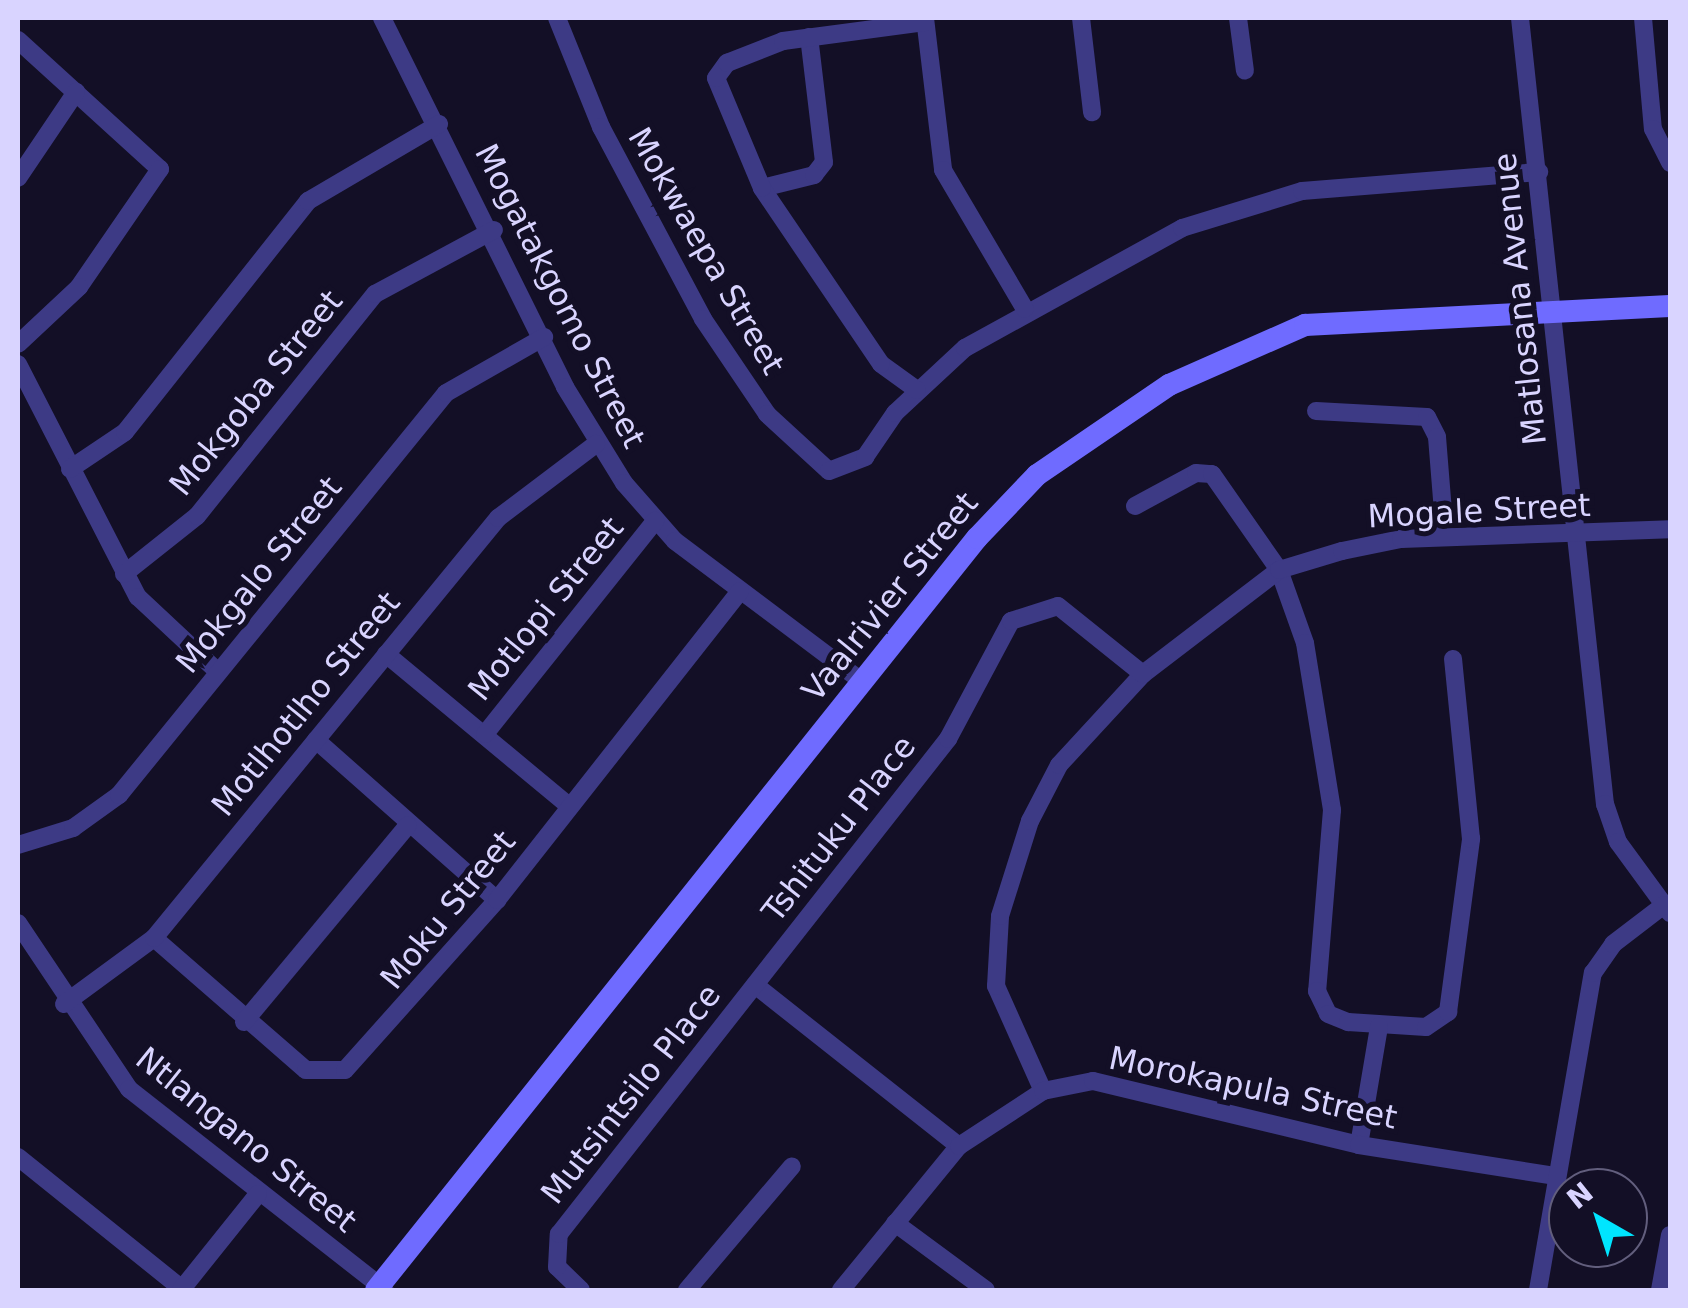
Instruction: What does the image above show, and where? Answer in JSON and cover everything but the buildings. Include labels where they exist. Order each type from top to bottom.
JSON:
[{"type":"street","name":"Mogatakgomo Street","points":[[382,18],[494,230],[596,444],[655,521],[740,591],[864,682]]},
{"type":"street","name":"Mokwaepa Street","points":[[556,18],[600,126],[703,319],[802,454],[829,470],[853,467],[917,390],[1026,310],[1136,249],[1266,198],[1539,172]]},
{"type":"street","points":[[1081,18],[1092,112]]},
{"type":"street","points":[[1238,18],[1245,71]]},
{"type":"street","name":"Matlosana Avenue","points":[[1520,18],[1574,536],[1608,817],[1667,909]]},
{"type":"street","points":[[1643,18],[1653,129],[1670,163]]},
{"type":"street","points":[[917,390],[881,364],[762,188],[717,73],[756,50],[808,37],[925,20],[942,170],[1026,310]]},
{"type":"street","points":[[762,188],[814,175],[824,162],[808,37]]},
{"type":"street","points":[[18,40],[151,154],[159,176],[79,287],[18,344]]},
{"type":"street","points":[[18,178],[76,92]]},
{"type":"street","points":[[70,469],[125,432],[308,201],[439,124]]},
{"type":"street","name":"Mokgoba Street","points":[[124,574],[198,516],[375,294],[422,261],[494,230]]},
{"type":"street","name":"Vaalrivier Street","points":[[380,1289],[1016,494],[1170,385],[1305,325],[1670,306]]},
{"type":"street","name":"Mokgalo Street","points":[[18,845],[98,814],[446,393],[544,337]]},
{"type":"street","points":[[18,364],[124,574],[160,625],[217,672]]},
{"type":"street","points":[[1316,411],[1427,418],[1437,437],[1444,536]]},
{"type":"street","name":"Motlhotlho Street","points":[[64,1004],[154,938],[498,518],[596,444]]},
{"type":"street","points":[[1135,506],[1196,473],[1212,474],[1279,570],[1305,642],[1332,810],[1317,991],[1336,1019],[1379,1027],[1438,1023],[1452,995],[1471,839],[1453,659]]},
{"type":"street","name":"Motlopi Street","points":[[485,734],[655,521]]},
{"type":"street","name":"Mogale Street","points":[[1043,1092],[996,986],[1000,916],[1030,821],[1059,766],[1143,674],[1279,570],[1372,543],[1444,536],[1574,536],[1670,529]]},
{"type":"street","name":"Moku Street","points":[[154,938],[244,1022],[306,1070],[345,1070],[498,900],[740,591]]},
{"type":"street","name":"Tshituku Place","points":[[755,985],[948,739],[983,658],[1018,614],[1047,604],[1068,610],[1143,674]]},
{"type":"street","points":[[386,654],[570,807]]},
{"type":"street","points":[[316,740],[408,825],[498,900]]},
{"type":"street","points":[[244,1022],[408,825]]},
{"type":"street","points":[[1557,1168],[1594,973],[1613,944],[1667,909]]},
{"type":"street","name":"Ntlangano Street","points":[[18,923],[64,1004],[129,1089],[380,1289]]},
{"type":"street","points":[[755,985],[958,1146]]},
{"type":"street","name":"Mutsintsilo Place","points":[[581,1290],[557,1267],[559,1234],[755,985]]},
{"type":"street","points":[[1359,1145],[1379,1027]]},
{"type":"street","name":"Morokapula Street","points":[[841,1290],[958,1146],[1043,1092],[1092,1081],[1359,1145],[1548,1175]]},
{"type":"street","points":[[18,1157],[182,1290],[258,1194]]},
{"type":"street","points":[[686,1290],[792,1166]]},
{"type":"street","points":[[895,1224],[986,1290]]},
{"type":"street","points":[[1538,1290],[1548,1227]]},
{"type":"street","points":[[1660,1290],[1670,1235]]}]
